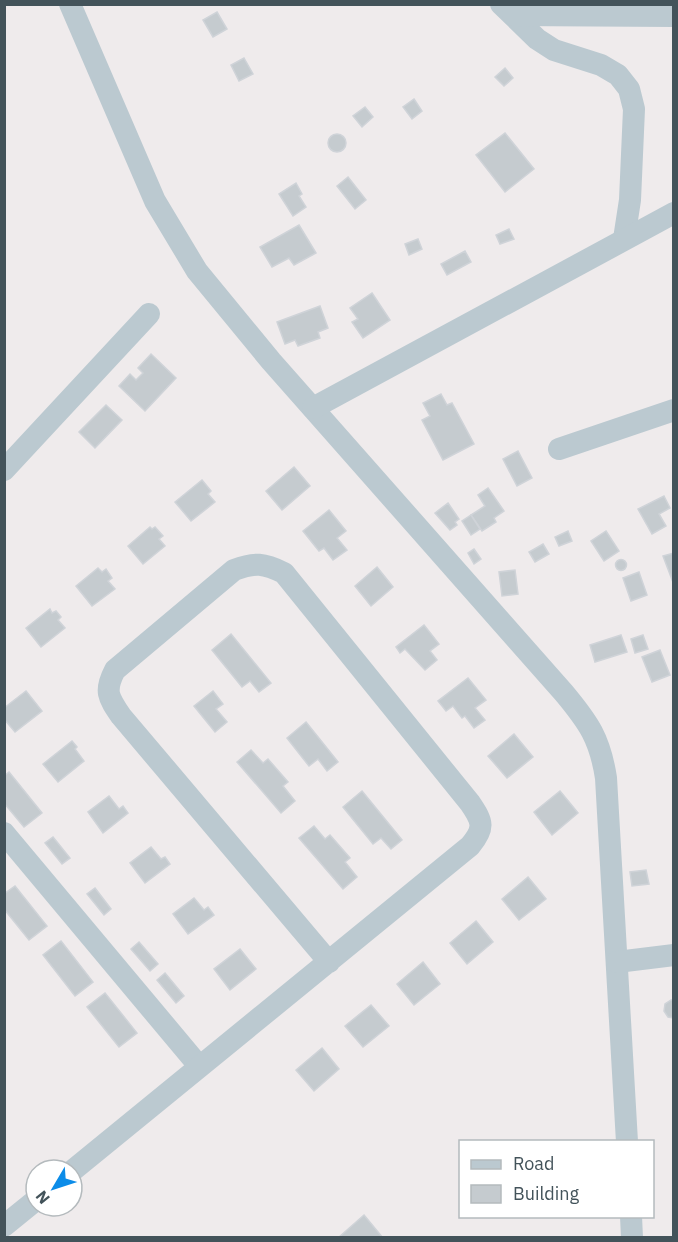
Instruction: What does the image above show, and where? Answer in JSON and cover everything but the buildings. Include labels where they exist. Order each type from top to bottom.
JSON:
[{"type":"street","points":[[70,4],[161,211],[197,271],[271,361],[564,693],[593,732],[602,753],[606,778],[627,1140]]},
{"type":"street","points":[[507,10],[537,39],[554,50],[601,65],[618,75],[629,89],[634,110],[630,200],[624,239]]},
{"type":"street","points":[[507,10],[674,16]]},
{"type":"street","points":[[313,408],[674,213]]},
{"type":"street","points":[[4,470],[149,314]]},
{"type":"street","points":[[559,449],[674,410]]},
{"type":"street","points":[[84,1161],[199,1066],[329,962],[470,846],[480,834],[480,818],[470,803],[284,573],[268,566],[251,563],[234,570],[115,670],[108,683],[109,699],[329,962]]},
{"type":"street","points":[[4,833],[199,1066]]},
{"type":"street","points":[[617,962],[674,955]]},
{"type":"street","points":[[4,1226],[24,1210]]},
{"type":"street","points":[[631,1218],[632,1238]]}]
